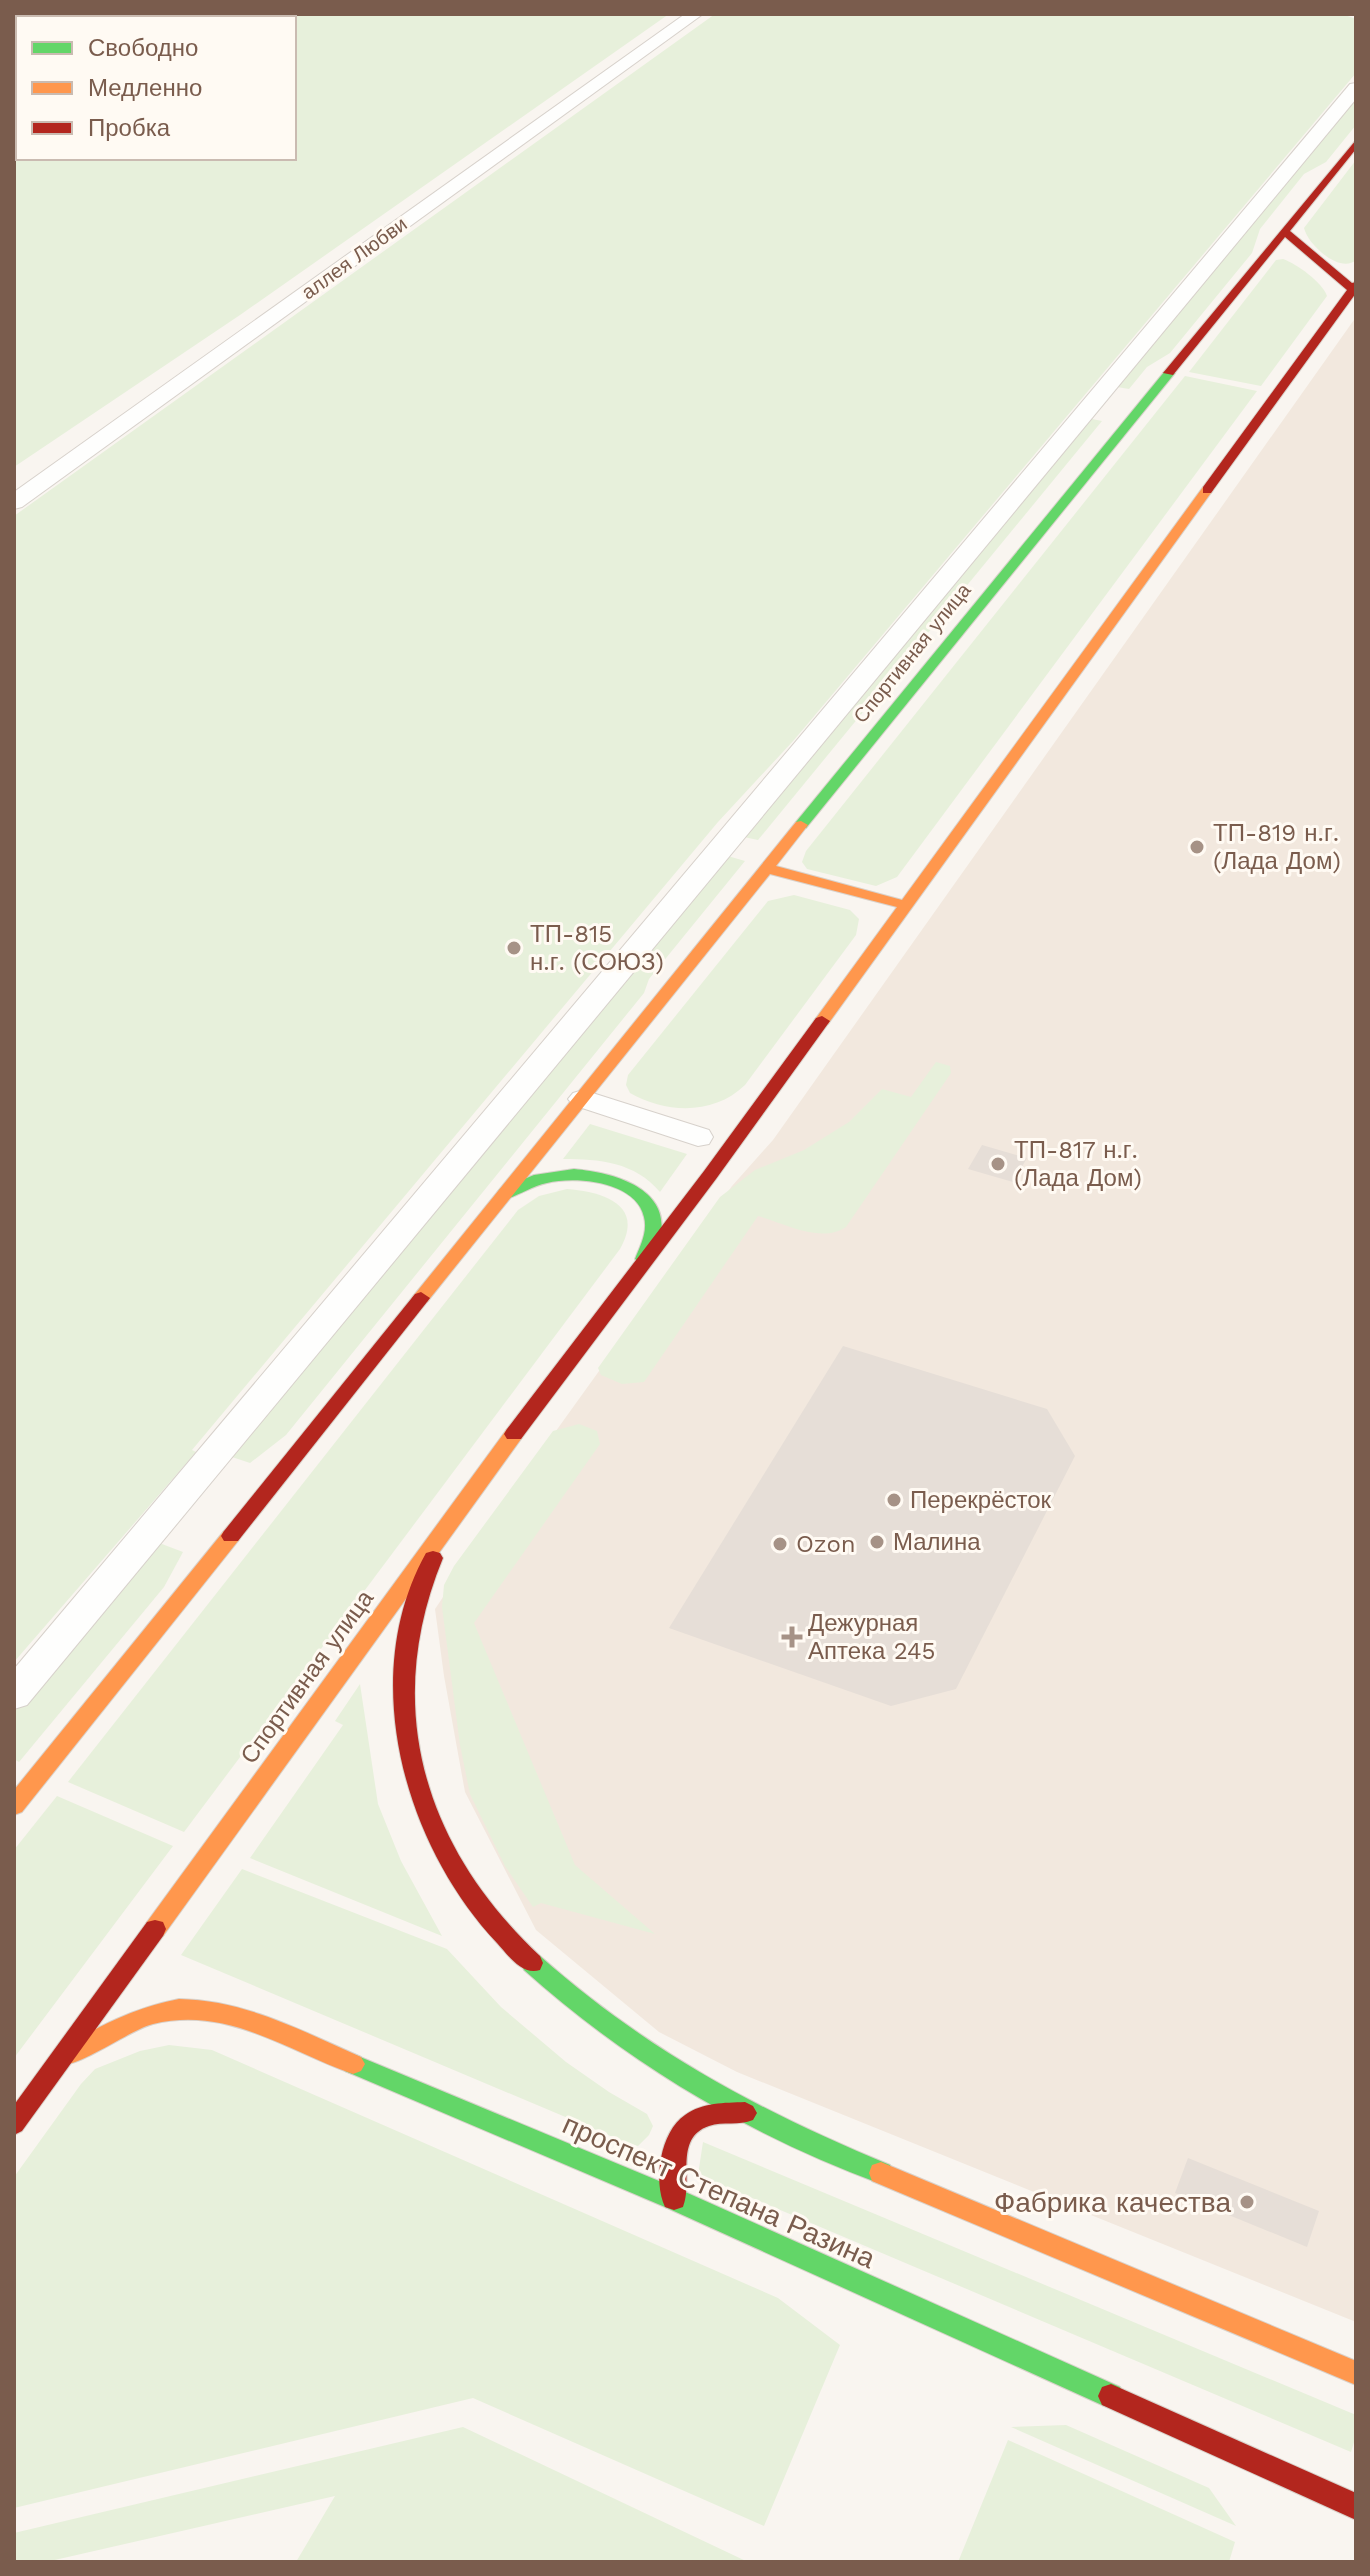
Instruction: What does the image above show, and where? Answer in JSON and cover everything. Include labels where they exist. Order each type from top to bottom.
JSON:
[{"type":"main road","name":"Спортивная улица","points":[[14,1806],[766,868],[1356,143]]},
{"type":"main road","points":[[1284,231],[1355,287]]},
{"type":"main road","name":"Спортивная улица","points":[[14,2124],[448,1525],[1355,287]]},
{"type":"main road","points":[[766,868],[905,905]]},
{"type":"main road","name":"Спортивная улица","points":[[506,1193],[538,1178],[568,1174],[592,1174],[634,1190],[654,1217],[655,1235],[643,1261]]},
{"type":"main road","points":[[448,1525],[417,1592],[404,1640],[401,1699],[412,1759],[431,1821],[454,1868],[496,1929],[626,2041],[745,2113],[1356,2373]]},
{"type":"main road","points":[[14,1793],[36,1779]]},
{"type":"main road","name":"проспект Степана Разина","points":[[55,2065],[111,2027],[146,2014],[193,2006],[233,2013],[674,2199],[1356,2507]]},
{"type":"main road","points":[[674,2199],[670,2176],[681,2136],[702,2117],[745,2113]]},
{"type":"street","name":"аллея Любви","points":[[14,502],[695,14]]},
{"type":"street","points":[[14,1695],[1356,88]]},
{"type":"street","points":[[583,1099],[698,1137]]},
{"type":"shaded area","points":[[1356,317],[1356,2322],[737,2072],[659,2032],[536,1930],[465,1792],[435,1609],[543,1449],[732,1186],[773,1140]]},
{"type":"green space","points":[[14,14],[669,14],[240,315],[14,467]]},
{"type":"green space","points":[[715,14],[1342,14],[1356,19],[1356,73],[794,740],[718,822],[192,1450],[196,1452],[14,1662],[14,516]]},
{"type":"green space","points":[[1356,93],[1356,125],[1326,162],[1304,174],[1260,229],[1252,253],[1170,353],[1147,367],[1129,389],[1111,386]]},
{"type":"green space","points":[[1356,160],[1356,260],[1342,263],[1318,249],[1304,228]]},
{"type":"green space","points":[[1283,259],[1308,274],[1327,296],[1261,386],[1189,372],[1276,260]]},
{"type":"green space","points":[[1185,376],[1257,391],[897,877],[876,886],[807,869],[802,862],[806,851]]},
{"type":"green space","points":[[1087,418],[1102,421],[758,840],[739,836]]},
{"type":"green space","points":[[721,854],[745,861],[649,979],[644,993],[286,1435],[250,1463],[226,1455]]},
{"type":"green space","points":[[794,895],[850,910],[859,919],[856,935],[745,1085],[719,1102],[690,1108],[659,1105],[630,1093],[626,1085],[628,1075],[768,901]]},
{"type":"green space","points":[[936,1062],[950,1066],[951,1073],[846,1227],[836,1232],[814,1233],[758,1216],[644,1382],[622,1384],[601,1375],[598,1368],[720,1197],[755,1170],[804,1150],[849,1122],[882,1089],[911,1097]]},
{"type":"green space","points":[[590,1124],[687,1154],[660,1192],[628,1168],[590,1160],[563,1159]]},
{"type":"green space","points":[[567,1189],[607,1198],[624,1211],[626,1234],[620,1249],[184,1832],[68,1782],[518,1210],[539,1196]]},
{"type":"green space","points":[[579,1424],[597,1431],[600,1444],[474,1623],[575,1865],[655,1934],[541,1903],[533,1907],[505,1866],[470,1794],[460,1745],[442,1607],[444,1585],[454,1566],[553,1431]]},
{"type":"green space","points":[[154,1541],[183,1552],[164,1587],[19,1762],[14,1759],[14,1708]]},
{"type":"green space","points":[[360,1684],[378,1804],[401,1861],[442,1936],[250,1858],[343,1725],[335,1721]]},
{"type":"green space","points":[[57,1796],[173,1846],[14,2058],[14,1850]]},
{"type":"green space","points":[[242,1869],[447,1949],[501,2007],[566,2062],[647,2114],[653,2126],[649,2135],[638,2146],[627,2143],[181,1955]]},
{"type":"green space","points":[[169,2045],[212,2050],[778,2298],[840,2345],[764,2526],[473,2398],[14,2508],[14,2177],[95,2069],[140,2051]]},
{"type":"green space","points":[[703,2142],[1356,2415],[1356,2436],[1351,2452],[698,2175]]},
{"type":"green space","points":[[1066,2425],[1209,2488],[1236,2526],[1011,2427]]},
{"type":"green space","points":[[463,2427],[748,2562],[296,2562],[335,2496],[46,2562],[14,2562],[14,2533]]},
{"type":"green space","points":[[1008,2440],[1235,2542],[1229,2562],[958,2562]]},
{"type":"building","name":"ТП-817 н.г. (Лада Дом)","points":[[982,1145],[1027,1158],[1013,1182],[968,1169]]},
{"type":"building","name":"Малина","points":[[843,1346],[1047,1409],[1075,1456],[956,1689],[891,1706],[669,1628]]},
{"type":"building","name":"Фабрика качества","points":[[1188,2158],[1319,2211],[1307,2247],[1175,2193]]},
{"type":"traffic: fast","points":[[801,825],[1169,373]]},
{"type":"traffic: fast","points":[[506,1193],[540,1179],[574,1175],[615,1182],[633,1190],[646,1202],[653,1217],[653,1236],[644,1259]]},
{"type":"traffic: fast","points":[[532,1963],[611,2029],[696,2085],[787,2132],[881,2173]]},
{"type":"traffic: fast","points":[[353,2064],[674,2199],[1111,2396]]},
{"type":"traffic: slow","points":[[822,1021],[1207,490]]},
{"type":"traffic: slow","points":[[421,1298],[801,825]]},
{"type":"traffic: slow","points":[[766,868],[905,905]]},
{"type":"traffic: slow","points":[[155,1929],[514,1434]]},
{"type":"traffic: slow","points":[[14,1806],[231,1536]]},
{"type":"traffic: slow","points":[[67,2057],[110,2031],[147,2016],[179,2009],[210,2010],[241,2017],[353,2064]]},
{"type":"traffic: slow","points":[[881,2173],[1356,2373]]},
{"type":"traffic: jam","points":[[1169,373],[1356,143]]},
{"type":"traffic: jam","points":[[1284,231],[1353,289]]},
{"type":"traffic: jam","points":[[1207,490],[1356,285]]},
{"type":"traffic: jam","points":[[514,1434],[822,1021]]},
{"type":"traffic: jam","points":[[231,1536],[421,1298]]},
{"type":"traffic: jam","points":[[433,1558],[412,1618],[404,1668],[404,1699],[413,1764],[433,1826],[460,1880],[493,1924],[532,1963]]},
{"type":"traffic: jam","points":[[14,2124],[155,1929]]},
{"type":"traffic: jam","points":[[674,2199],[673,2163],[686,2129],[706,2116],[745,2113]]},
{"type":"traffic: jam","points":[[1111,2396],[1356,2507]]},
{"type":"place","name":"ТП-819 н.г. (Лада Дом)","points":[[1197,847]]},
{"type":"place","name":"ТП-815 н.г. (СОЮЗ)","points":[[514,948]]},
{"type":"place","name":"ТП-817 н.г. (Лада Дом)","points":[[998,1164]]},
{"type":"place","name":"Перекрёсток","points":[[894,1500]]},
{"type":"place","name":"Малина","points":[[877,1542]]},
{"type":"place","name":"Ozon","points":[[780,1544]]},
{"type":"place","name":"Дежурная Аптека 245","points":[[792,1637]]},
{"type":"place","name":"Фабрика качества","points":[[1247,2202]]}]
